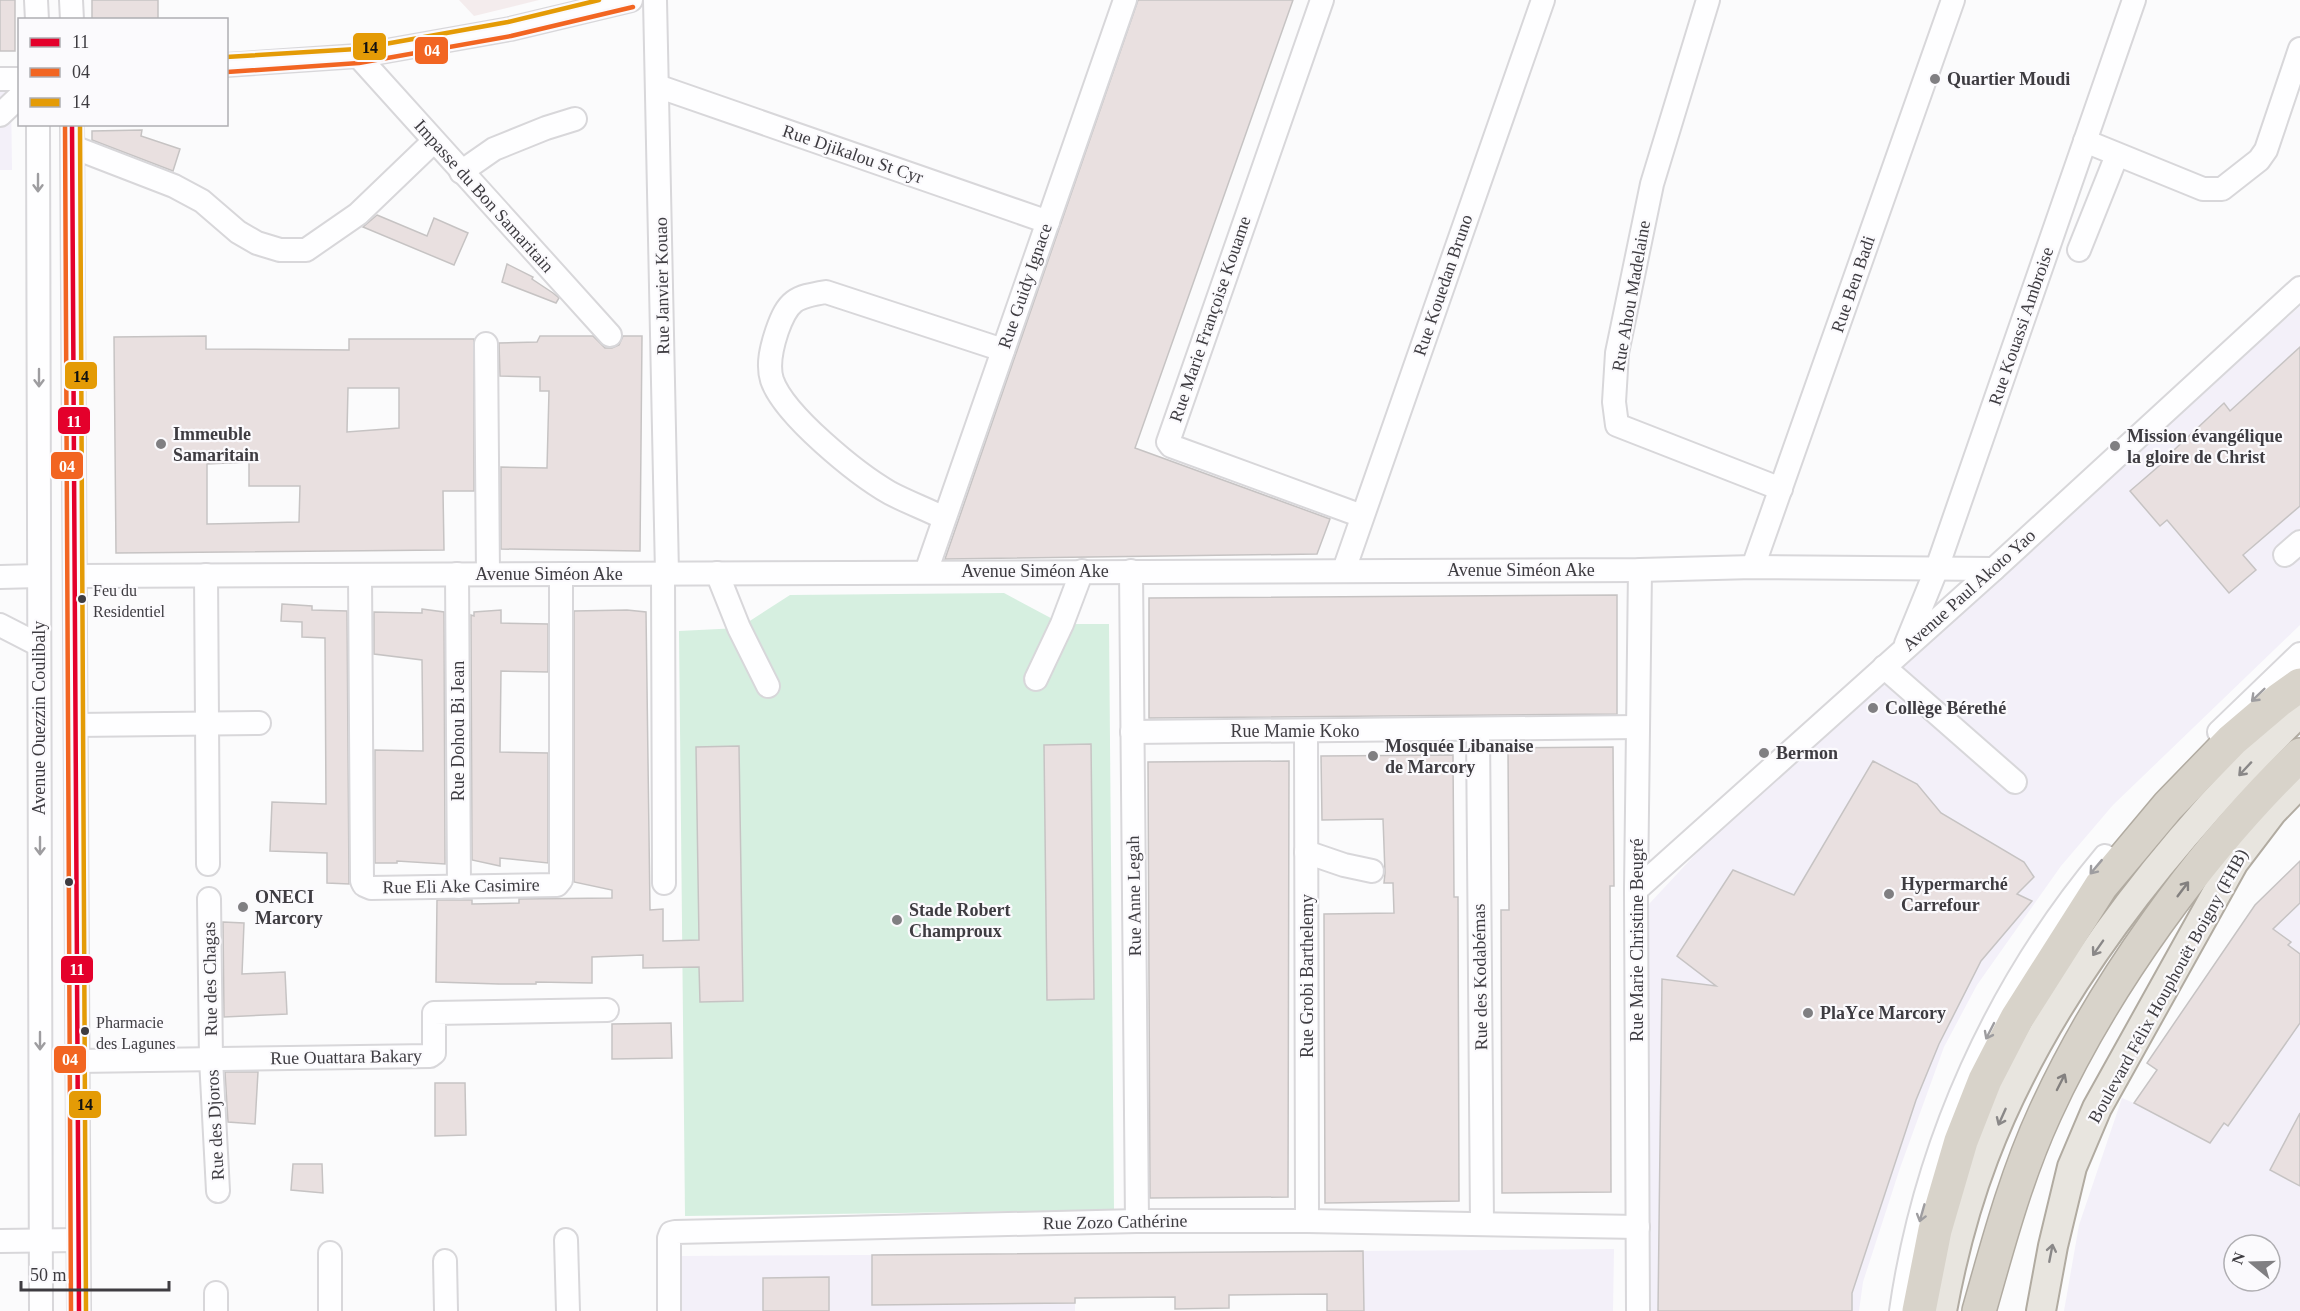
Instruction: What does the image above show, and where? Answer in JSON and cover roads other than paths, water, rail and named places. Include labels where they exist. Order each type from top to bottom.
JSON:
[{"type":"highway","points":[[1919,1311],[1935,1230],[1960,1141],[1985,1080],[2017,1018],[2101,886],[2169,806],[2217,744],[2300,685]]},
{"type":"highway","name":"Boulevard Félix Houphouët Boigny (FHB)","points":[[1979,1311],[2015,1190],[2044,1114],[2074,1056],[2151,933],[2216,845],[2300,755]]},
{"type":"main road","points":[[1942,1311],[1950,1270],[1983,1158],[2037,1044],[2124,910],[2217,798],[2300,712]]},
{"type":"main road","name":"Boulevard Félix Houphouët Boigny (FHB)","points":[[2041,1311],[2053,1246],[2072,1167],[2097,1108],[2234,862],[2271,812],[2300,783]]},
{"type":"main road","points":[[1984,1311],[1989,1274]]},
{"type":"street","points":[[36,0],[37,18]]},
{"type":"street","points":[[71,0],[72,18]]},
{"type":"street","points":[[228,66],[358,56],[510,29],[631,0]]},
{"type":"street","name":"Rue Janvier Kouao","points":[[655,0],[665,573],[664,883]]},
{"type":"street","name":"Rue Guidy Ignace","points":[[926,572],[1125,0]]},
{"type":"street","name":"Rue Marie Françoise Kouame","points":[[1322,0],[1168,442],[1171,446],[1362,516]]},
{"type":"street","name":"Rue Kouedan Bruno","points":[[1344,570],[1543,0]]},
{"type":"street","name":"Rue Ahou Madelaine","points":[[1708,0],[1652,184],[1617,353],[1614,402],[1617,425],[1780,489]]},
{"type":"street","name":"Rue Kouassi Ambroise","points":[[1903,651],[1936,568],[2134,0]]},
{"type":"street","name":"Rue Ben Badi","points":[[1753,567],[1947,2]]},
{"type":"street","points":[[2085,141],[2203,189],[2222,189],[2259,160],[2266,150],[2300,49]]},
{"type":"street","name":"Impasse du Bon Samaritain","points":[[358,56],[610,334]]},
{"type":"street","points":[[0,79],[18,79]]},
{"type":"street","name":"Rue Djikalou St Cyr","points":[[657,86],[1048,222]]},
{"type":"street","points":[[0,115],[18,98]]},
{"type":"street","points":[[461,171],[494,149],[575,119]]},
{"type":"street","name":"Avenue Ouezzin Coulibaly","points":[[38,126],[41,1311]]},
{"type":"street","name":"Avenue Ouezzin Coulibaly","points":[[72,126],[79,1311]]},
{"type":"street","points":[[73,147],[174,186],[202,201],[238,232],[257,243],[280,250],[306,250],[358,214],[434,141]]},
{"type":"street","points":[[2079,250],[2117,154]]},
{"type":"street","name":"Avenue Paul Akoto Yao","points":[[1636,890],[1903,651],[2300,288]]},
{"type":"street","points":[[944,518],[891,493],[868,478],[811,431],[786,406],[772,379],[771,351],[783,315],[800,296],[826,292],[1003,350]]},
{"type":"street","points":[[486,344],[488,574]]},
{"type":"street","name":"Avenue Siméon Ake","points":[[75,576],[1640,570],[1753,567],[1994,568]]},
{"type":"street","name":"Rue Marie Christine Beugré","points":[[1638,1311],[1636,890],[1640,570]]},
{"type":"street","points":[[1036,679],[1062,624],[1082,571]]},
{"type":"street","name":"Rue Anne Legah","points":[[1131,571],[1137,1221]]},
{"type":"street","points":[[717,573],[739,628],[768,686]]},
{"type":"street","name":"Rue Dohou Bi Jean","points":[[457,574],[459,887]]},
{"type":"street","name":"Rue Eli Ake Casimire","points":[[360,575],[362,881],[370,888],[557,885],[561,880],[561,574]]},
{"type":"street","points":[[207,575],[208,864]]},
{"type":"street","points":[[0,577],[39,576]]},
{"type":"street","points":[[0,625],[39,645]]},
{"type":"street","points":[[1901,1311],[1917,1228],[1944,1133],[1970,1070],[2002,1007],[2085,880],[2170,782],[2217,744],[2300,654]]},
{"type":"street","points":[[1884,667],[2015,782]]},
{"type":"street","points":[[76,725],[259,723]]},
{"type":"street","name":"Rue Mamie Koko","points":[[1132,732],[1638,727]]},
{"type":"street","name":"Rue des Kodabémas","points":[[1478,730],[1482,1223]]},
{"type":"street","name":"Rue Grobi Barthelemy","points":[[1306,731],[1307,1221]]},
{"type":"street","points":[[1306,852],[1344,865],[1372,871]]},
{"type":"street","name":"Rue des Chagas","points":[[209,899],[211,1059]]},
{"type":"street","name":"Rue Ouattara Bakary","points":[[78,1060],[430,1056],[434,1053],[434,1013],[607,1010]]},
{"type":"street","name":"Rue des Djoros","points":[[211,1059],[219,1191]]},
{"type":"street","name":"Rue Zozo Cathérine","points":[[669,1311],[669,1238],[671,1233],[675,1232],[1137,1221],[1482,1223],[1638,1227]]},
{"type":"street","points":[[0,1241],[78,1240]]},
{"type":"street","points":[[566,1240],[568,1311]]},
{"type":"street","points":[[330,1253],[330,1311]]},
{"type":"street","points":[[445,1261],[446,1311]]},
{"type":"place","name":"Quartier Moudi","points":[[1935,79]]},
{"type":"place","name":"Immeuble Samaritain","points":[[161,444]]},
{"type":"place","name":"Mission évangélique la gloire de Christ","points":[[2115,446]]},
{"type":"place","name":"Feu du Residentiel","points":[[82,599]]},
{"type":"place","name":"Collège Bérethé","points":[[1873,708]]},
{"type":"place","name":"Bermon","points":[[1764,753]]},
{"type":"place","name":"Mosquée Libanaise de Marcory","points":[[1373,756]]},
{"type":"place","name":"Hypermarché Carrefour","points":[[1889,894]]},
{"type":"place","name":"ONECI Marcory","points":[[243,907]]},
{"type":"place","name":"Stade Robert Champroux","points":[[897,920]]},
{"type":"place","name":"PlaYce Marcory","points":[[1808,1013]]},
{"type":"place","name":"Pharmacie des Lagunes","points":[[85,1031]]}]
